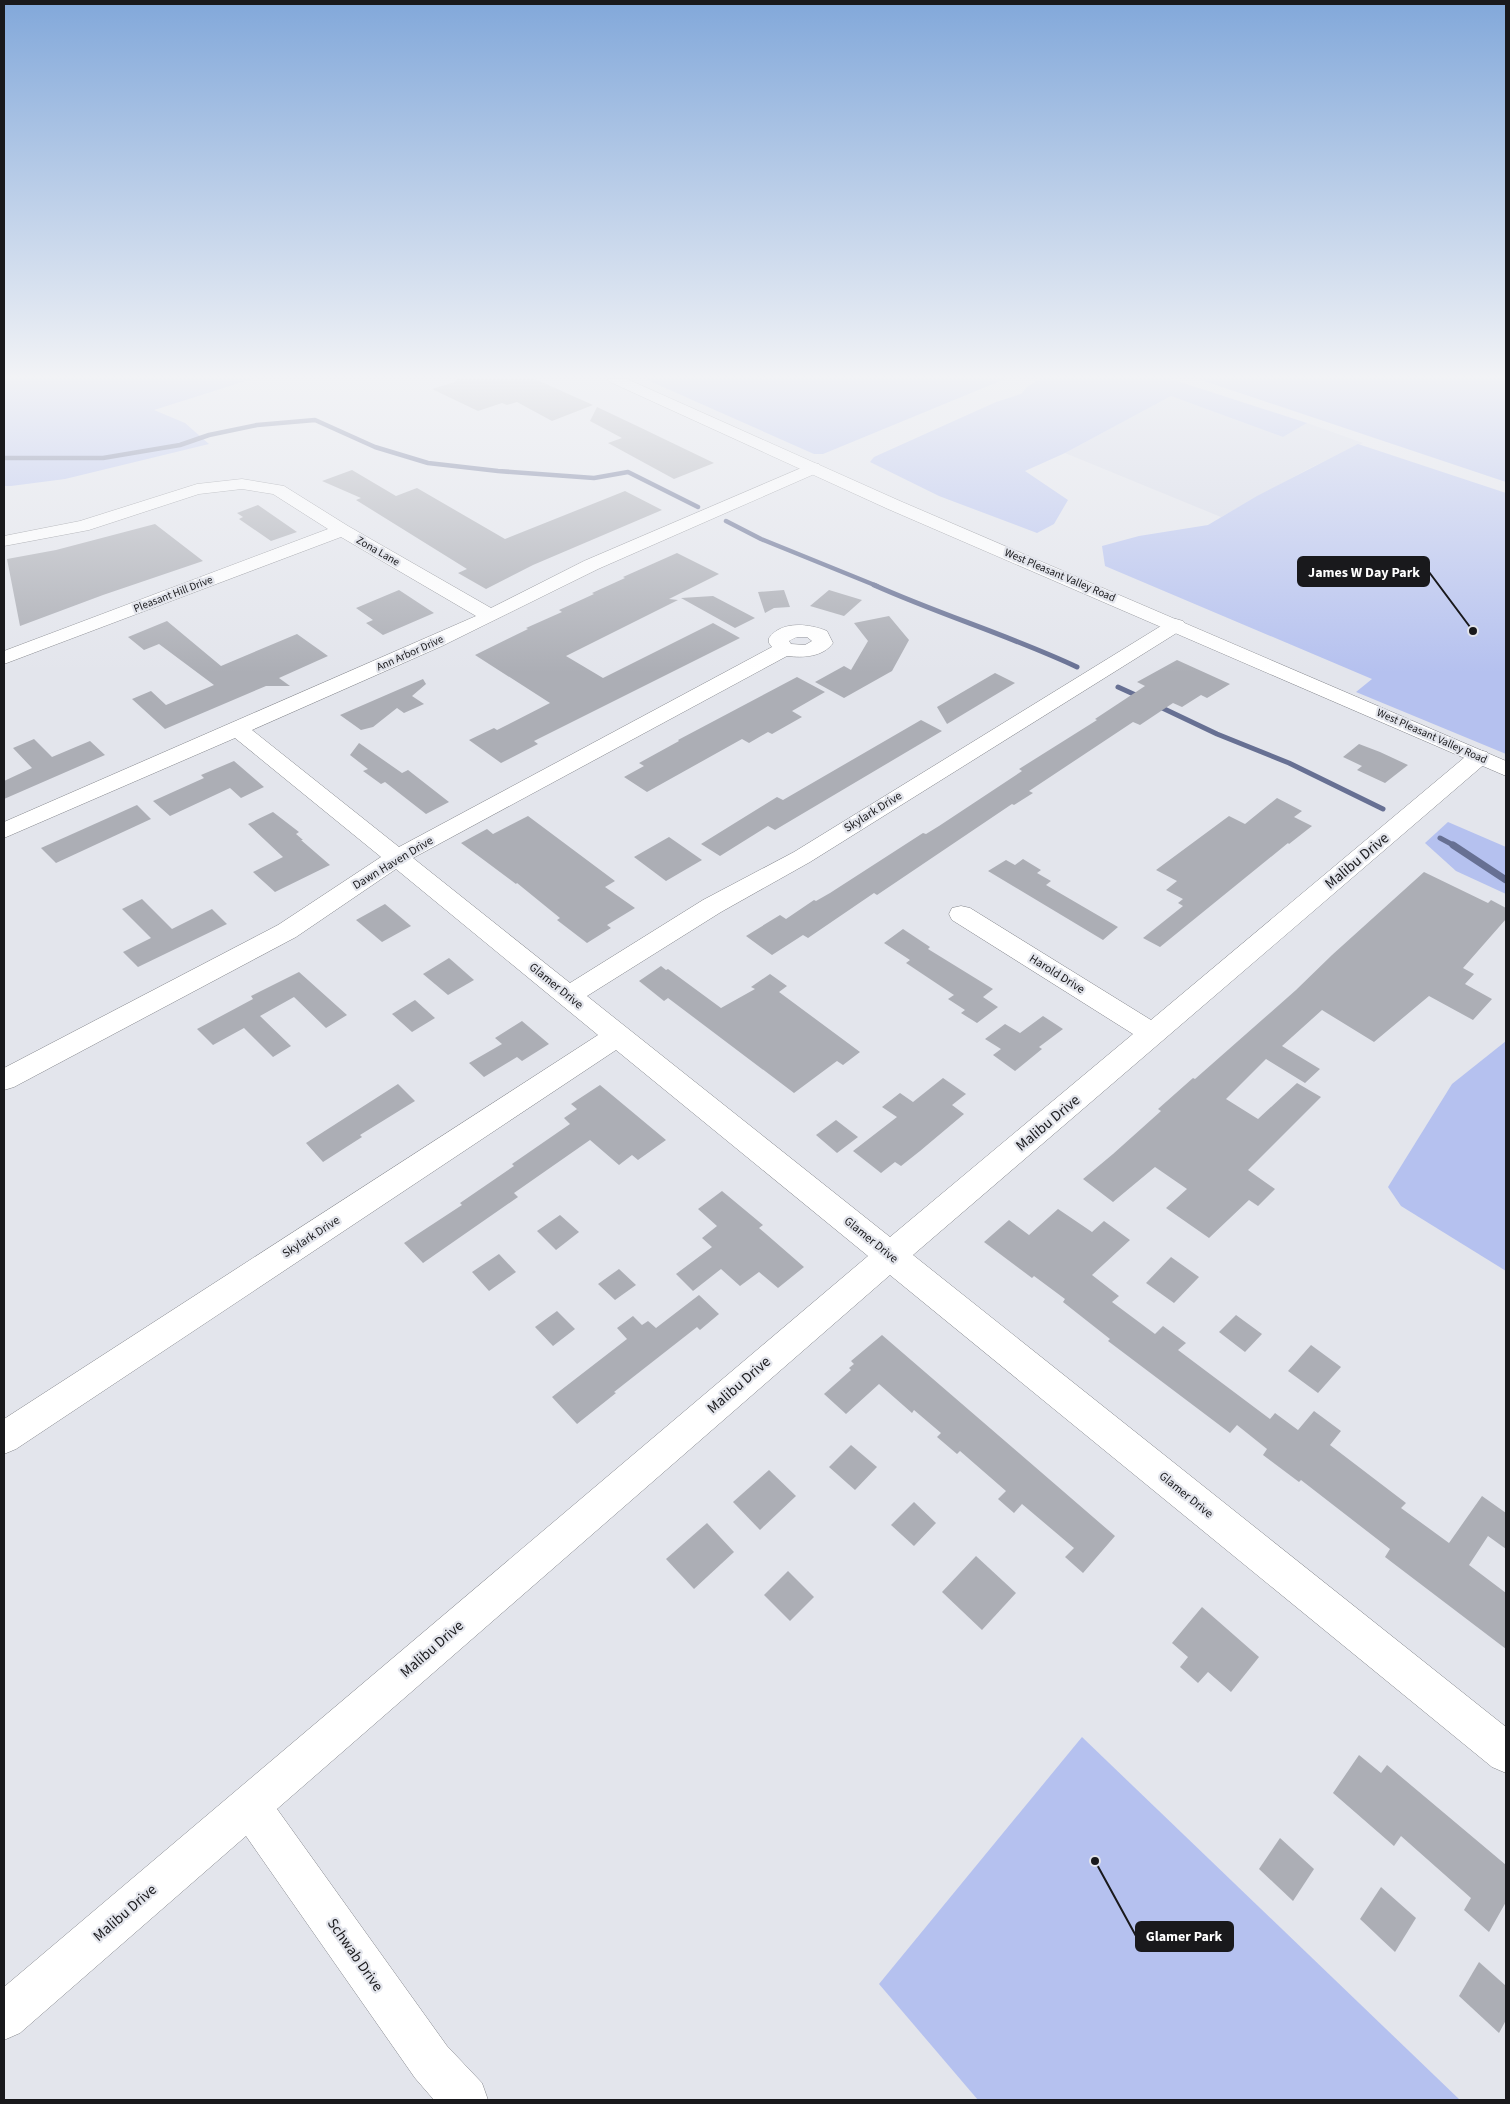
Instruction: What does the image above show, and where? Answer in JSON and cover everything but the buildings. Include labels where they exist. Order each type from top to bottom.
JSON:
[{"type":"street","name":"Ann Arbor Drive","points":[[4,831],[491,616],[590,565],[792,477]]},
{"type":"street","name":"West Pleasant Valley Road","points":[[834,477],[1176,624],[1492,763]]},
{"type":"street","name":"Zona Lane","points":[[4,541],[83,526],[197,489],[242,484],[278,490],[342,530],[491,616]]},
{"type":"street","name":"Pleasant Hill Drive","points":[[4,658],[342,530]]},
{"type":"street","name":"Skylark Drive","points":[[568,996],[712,906],[802,857],[1176,624]]},
{"type":"street","name":"Dawn Haven Drive","points":[[4,1080],[287,931],[396,858],[784,649]]},
{"type":"street","name":"Glamer Drive","points":[[236,728],[1506,1752]]},
{"type":"street","name":"Malibu Drive","points":[[4,2017],[890,1256],[1153,1034],[1492,763]]},
{"type":"street","name":"Harold Drive","points":[[961,914],[1153,1034]]},
{"type":"street","name":"Skylark Drive","points":[[4,1438],[617,1036]]},
{"type":"street","name":"Schwab Drive","points":[[250,1805],[273,1841],[431,2062],[465,2100]]},
{"type":"shaded area","points":[[4,477],[72,477],[11,486],[4,486]]},
{"type":"shaded area","points":[[901,477],[1034,477],[1068,500],[1054,524],[1037,533],[939,496]]},
{"type":"shaded area","points":[[1124,477],[1293,477],[1221,517]]},
{"type":"shaded area","points":[[1294,477],[1458,477],[1506,493],[1506,754],[1356,692],[1372,679],[1105,566],[1102,546],[1139,536],[1208,525]]},
{"type":"shaded area","points":[[1492,477],[1506,477],[1506,482]]},
{"type":"shaded area","points":[[1448,822],[1506,847],[1506,894],[1456,871],[1425,843]]},
{"type":"shaded area","points":[[1506,1041],[1506,1271],[1401,1206],[1388,1187],[1452,1084]]},
{"type":"shaded area","points":[[1082,1737],[1460,2100],[978,2100],[879,1984]]},
{"type":"waterway","points":[[583,477],[599,477]]},
{"type":"waterway","points":[[638,477],[698,507]]},
{"type":"waterway","points":[[726,521],[761,539],[877,586]]},
{"type":"waterway","points":[[874,585],[1027,645],[1077,667]]},
{"type":"waterway","points":[[1118,687],[1140,697]]},
{"type":"waterway","points":[[1156,705],[1217,734],[1289,763],[1383,809]]},
{"type":"waterway","points":[[1440,838],[1455,846]]},
{"type":"waterway","points":[[1453,845],[1506,880]]},
{"type":"place","name":"James W Day Park","points":[[1473,631]]},
{"type":"place","name":"Glamer Park","points":[[1095,1861]]}]
